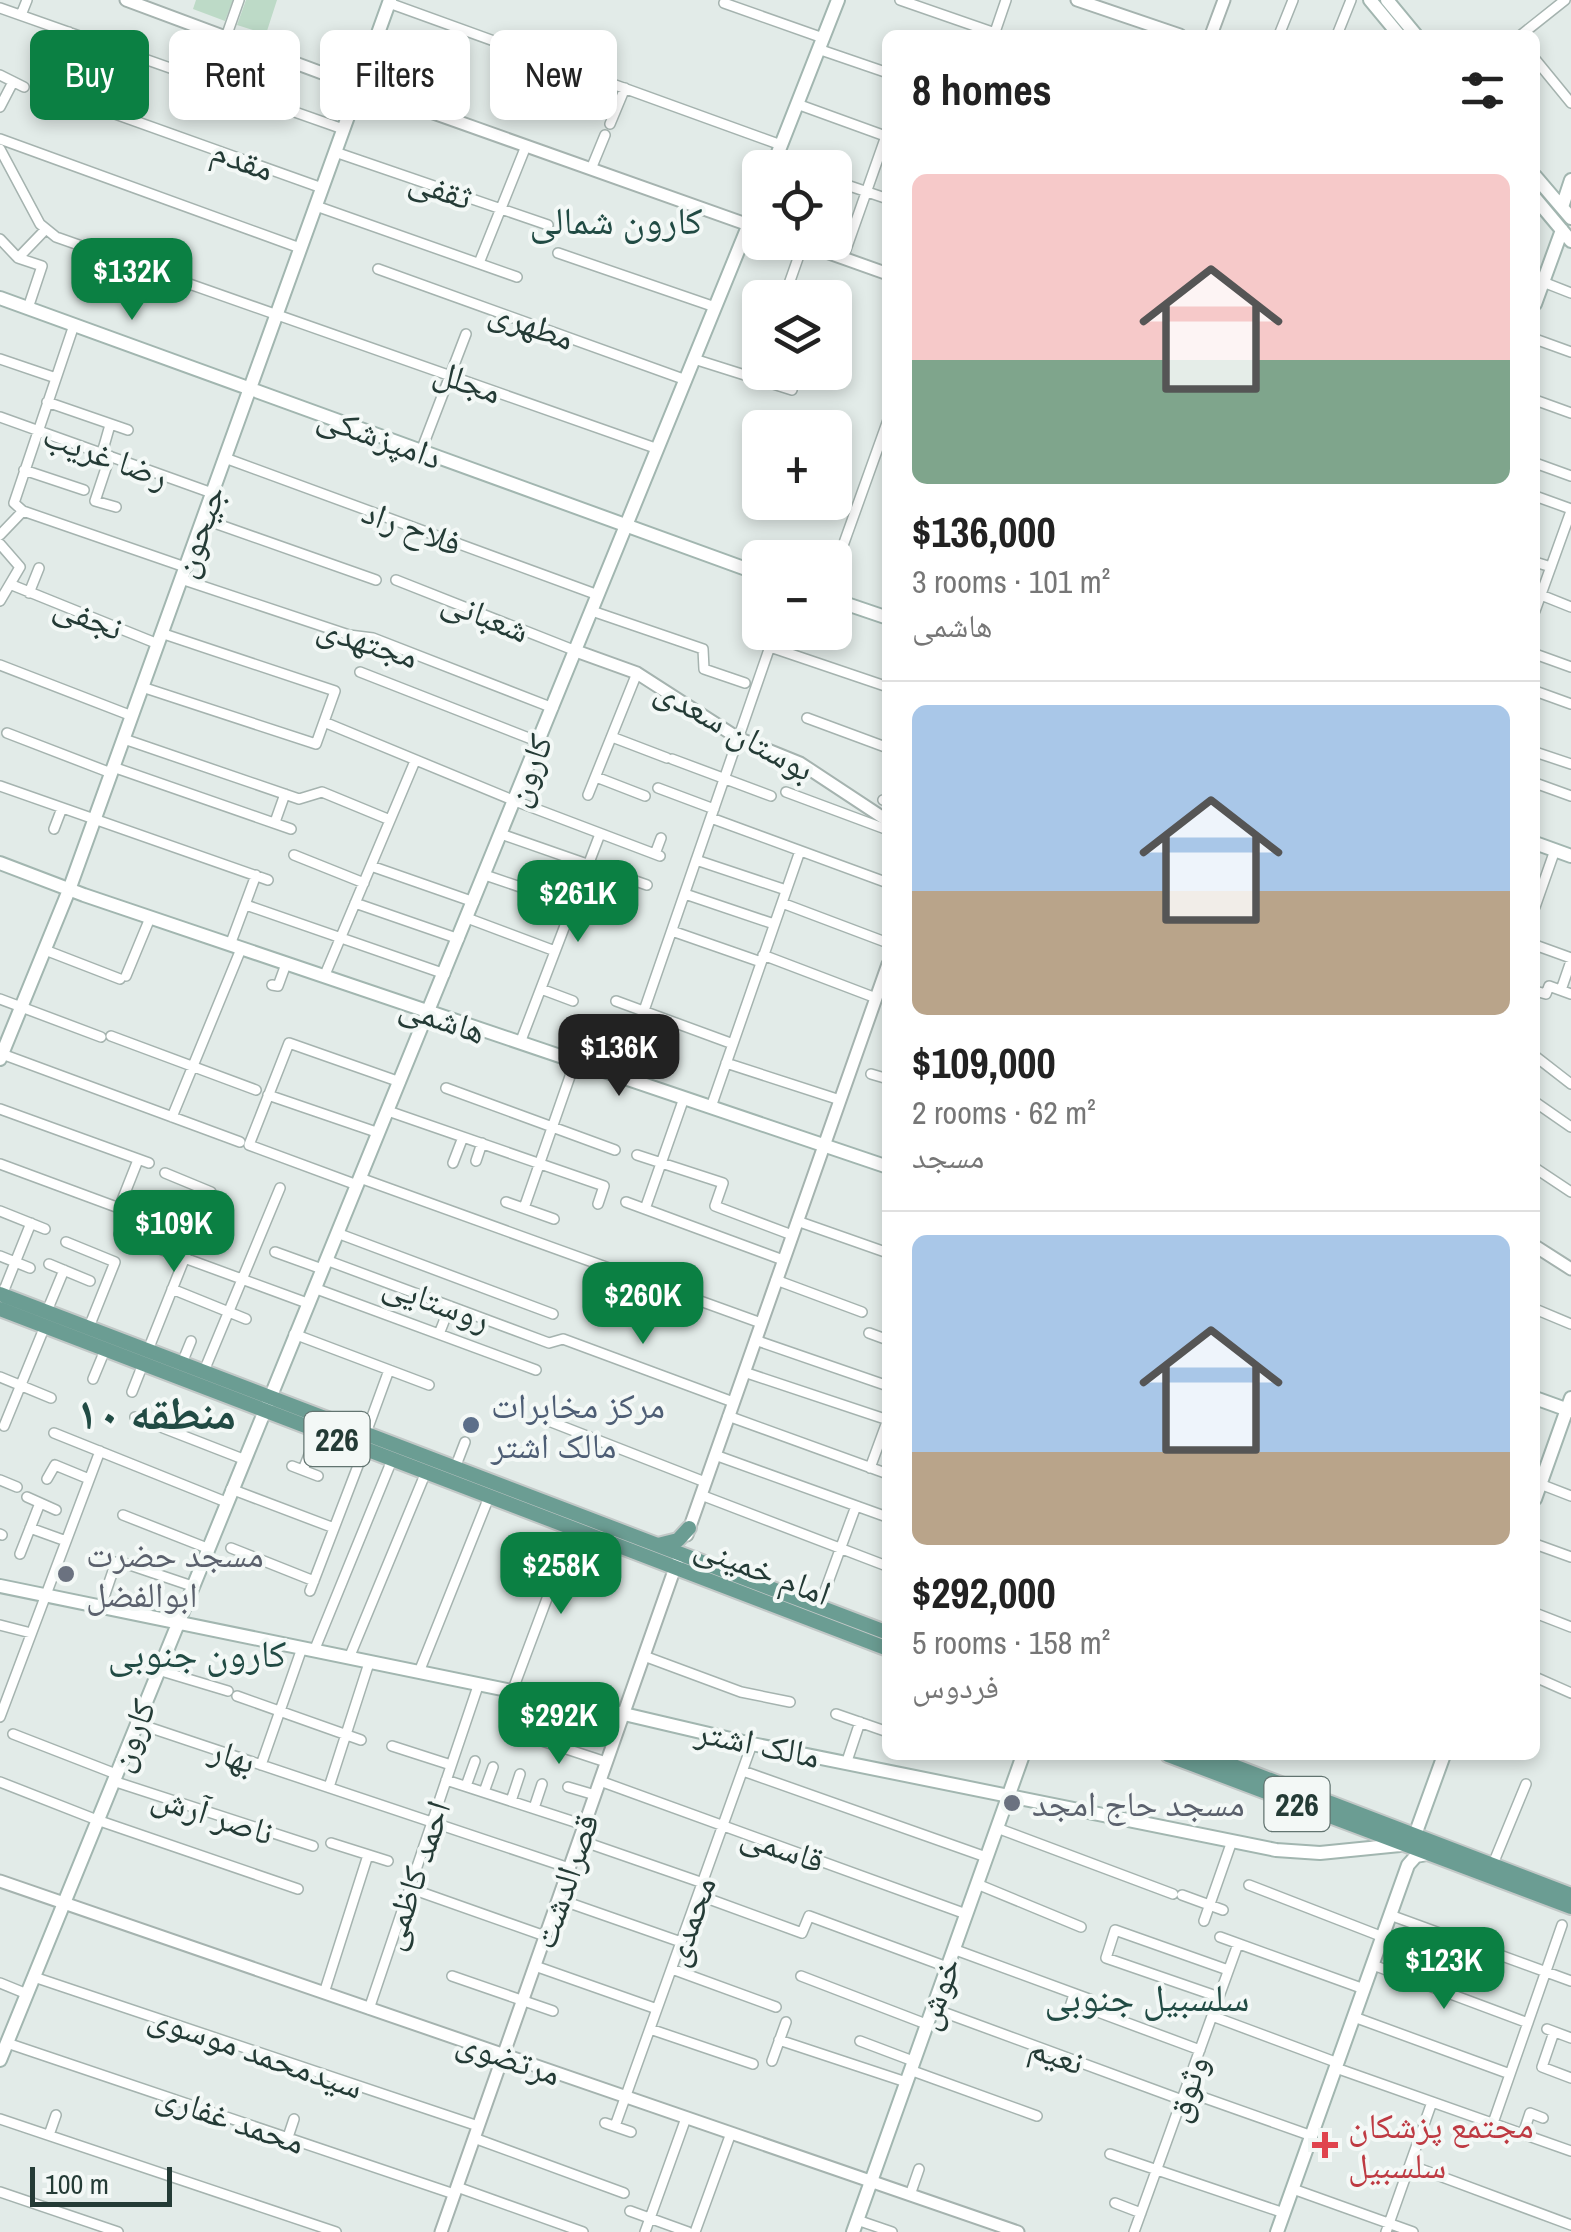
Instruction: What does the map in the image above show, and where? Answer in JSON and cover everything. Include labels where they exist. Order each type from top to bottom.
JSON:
[{"type":"main road","points":[[778,150],[838,0]]},
{"type":"main road","points":[[1370,0],[1396,30]]},
{"type":"main road","points":[[1387,0],[1412,30]]},
{"type":"main road","name":"جیحون","points":[[379,30],[390,1]]},
{"type":"main road","name":"جیحون","points":[[1,1057],[5,1031],[21,1007],[69,890],[347,120]]},
{"type":"main road","points":[[1540,286],[1566,224],[1571,180]]},
{"type":"main road","points":[[1540,184],[1566,224]]},
{"type":"main road","points":[[1540,202],[1566,224]]},
{"type":"main road","name":"کارون","points":[[0,2060],[694,359],[742,252]]},
{"type":"main road","name":"دامپزشکی","points":[[0,298],[742,568]]},
{"type":"main road","points":[[852,606],[882,616]]},
{"type":"main road","points":[[1540,845],[1571,856]]},
{"type":"main road","name":"هاشمی","points":[[0,863],[150,918],[882,1165]]},
{"type":"main road","name":"امام خمینی","points":[[1,1299],[105,1350],[182,1363],[204,1372],[318,1432],[364,1450],[573,1528],[882,1631]]},
{"type":"main road","name":"امام خمینی","points":[[46,1319],[89,1327],[145,1357],[266,1404],[366,1434],[658,1545],[678,1561],[882,1646]]},
{"type":"main road","points":[[1540,1399],[1570,1406],[1540,1484]]},
{"type":"main road","points":[[658,1545],[674,1542],[689,1528]]},
{"type":"main road","name":"مالک اشتر","points":[[0,1586],[1232,1840],[1309,1854],[1400,1844]]},
{"type":"main road","name":"خوش","points":[[855,2226],[1021,1760]]},
{"type":"main road","name":"226","points":[[1204,1760],[1427,1854],[1571,1894]]},
{"type":"main road","name":"226","points":[[1233,1760],[1493,1864],[1571,1907]]},
{"type":"main road","points":[[1415,1835],[1442,1760]]},
{"type":"main road","points":[[1278,2232],[1408,1867],[1416,1856],[1427,1854]]},
{"type":"main road","points":[[1528,1885],[1571,1886]]},
{"type":"main road","points":[[1528,1885],[1567,1921]]},
{"type":"street","points":[[20,15],[26,0]]},
{"type":"street","points":[[126,0],[207,30]]},
{"type":"street","points":[[228,30],[239,0]]},
{"type":"street","points":[[900,0],[983,30]]},
{"type":"street","points":[[995,30],[1006,0]]},
{"type":"street","points":[[1214,30],[1224,0]]},
{"type":"street","points":[[1282,30],[1293,0]]},
{"type":"street","points":[[1339,30],[1351,0]]},
{"type":"street","points":[[1527,30],[1564,0]]},
{"type":"street","points":[[390,1],[780,145]]},
{"type":"street","points":[[1086,1],[1166,30]]},
{"type":"street","points":[[724,3],[882,70]]},
{"type":"street","points":[[0,8],[63,30]]},
{"type":"street","points":[[149,60],[344,129]]},
{"type":"street","points":[[1540,65],[1571,103]]},
{"type":"street","points":[[0,75],[24,87]]},
{"type":"street","points":[[0,107],[14,82]]},
{"type":"street","points":[[610,124],[624,88]]},
{"type":"street","points":[[797,104],[882,135]]},
{"type":"street","name":"مقدم","points":[[131,120],[322,188]]},
{"type":"street","points":[[452,120],[742,223]]},
{"type":"street","points":[[591,170],[605,135]]},
{"type":"street","points":[[0,139],[300,248]]},
{"type":"street","points":[[479,264],[526,146]]},
{"type":"street","points":[[852,230],[882,147]]},
{"type":"street","points":[[0,148],[45,230],[18,258]]},
{"type":"street","name":"ثقفی","points":[[335,152],[548,225]]},
{"type":"street","points":[[852,187],[882,197]]},
{"type":"street","points":[[316,206],[517,277]]},
{"type":"street","name":"مجلل","points":[[45,230],[658,449]]},
{"type":"street","points":[[0,239],[18,258],[42,266],[28,308]]},
{"type":"street","points":[[558,252],[716,307]]},
{"type":"street","points":[[848,260],[882,272]]},
{"type":"street","name":"مطهری","points":[[378,269],[686,380]]},
{"type":"street","points":[[1540,291],[1571,293]]},
{"type":"street","points":[[0,535],[23,511],[13,500],[74,325]]},
{"type":"street","points":[[421,451],[466,334]]},
{"type":"street","points":[[1540,341],[1571,352]]},
{"type":"street","points":[[0,359],[56,378]]},
{"type":"street","points":[[694,359],[742,373]]},
{"type":"street","points":[[48,402],[128,430]]},
{"type":"street","points":[[1540,402],[1571,413]]},
{"type":"street","name":"رضا غریب","points":[[0,417],[212,494]]},
{"type":"street","points":[[110,425],[94,502],[116,507]]},
{"type":"street","points":[[845,540],[882,438]]},
{"type":"street","name":"فلاح راد","points":[[225,458],[598,595]]},
{"type":"street","points":[[1540,465],[1571,476]]},
{"type":"street","points":[[24,470],[84,490]]},
{"type":"street","points":[[1540,498],[1571,510],[1566,542],[1540,596]]},
{"type":"street","name":"مجتهدی","points":[[23,511],[553,708]]},
{"type":"street","points":[[202,519],[376,580]]},
{"type":"street","name":"نجفی","points":[[0,544],[20,565],[12,586],[160,638],[335,691],[324,722]]},
{"type":"street","points":[[1540,564],[1551,567]]},
{"type":"street","points":[[29,592],[39,568]]},
{"type":"street","name":"شعبانی","points":[[396,580],[576,651]]},
{"type":"street","points":[[0,601],[12,586]]},
{"type":"street","points":[[1540,604],[1571,606]]},
{"type":"street","points":[[592,610],[703,649],[704,670],[745,683]]},
{"type":"street","points":[[621,1077],[769,650]]},
{"type":"street","points":[[782,650],[882,685]]},
{"type":"street","name":"بوستان سعدی","points":[[576,651],[637,672],[738,738],[800,763],[882,817]]},
{"type":"street","points":[[1540,656],[1571,668]]},
{"type":"street","points":[[0,665],[132,716]]},
{"type":"street","points":[[360,672],[539,742]]},
{"type":"street","points":[[588,796],[637,672]]},
{"type":"street","points":[[142,687],[316,744],[324,722],[658,855],[661,838]]},
{"type":"street","points":[[1540,694],[1571,704]]},
{"type":"street","points":[[807,718],[882,746]]},
{"type":"street","points":[[7,732],[291,829]]},
{"type":"street","points":[[612,737],[771,796]]},
{"type":"street","points":[[124,738],[299,799],[322,792],[390,820]]},
{"type":"street","points":[[1540,754],[1571,764]]},
{"type":"street","points":[[324,977],[415,761]]},
{"type":"street","points":[[596,777],[645,796]]},
{"type":"street","points":[[0,786],[268,880]]},
{"type":"street","points":[[1540,786],[1571,796]]},
{"type":"street","points":[[658,788],[800,851],[882,881]]},
{"type":"street","points":[[786,792],[882,828]]},
{"type":"street","points":[[275,822],[285,794]]},
{"type":"street","points":[[54,830],[62,808]]},
{"type":"street","points":[[501,834],[647,885]]},
{"type":"street","points":[[520,1044],[541,989],[542,971],[556,951],[600,834]]},
{"type":"street","points":[[1540,892],[1554,850]]},
{"type":"street","points":[[711,1107],[800,851]]},
{"type":"street","points":[[294,856],[364,883]]},
{"type":"street","points":[[696,860],[786,890]]},
{"type":"street","points":[[371,866],[474,902]]},
{"type":"street","points":[[172,1117],[235,947],[256,875]]},
{"type":"street","points":[[485,876],[603,915]]},
{"type":"street","points":[[684,894],[774,924]]},
{"type":"street","points":[[782,903],[882,941]]},
{"type":"street","points":[[355,904],[459,939]]},
{"type":"street","points":[[246,905],[444,974]]},
{"type":"street","points":[[44,950],[123,978],[150,918]]},
{"type":"street","points":[[467,918],[556,951]]},
{"type":"street","points":[[672,931],[876,998]]},
{"type":"street","points":[[1540,948],[1571,960],[1566,992],[1549,986],[1546,994],[1540,992]]},
{"type":"street","points":[[272,985],[278,986],[286,964]]},
{"type":"street","name":"قصرالدشت","points":[[441,2232],[882,981]]},
{"type":"street","points":[[541,989],[573,1001]]},
{"type":"street","points":[[0,999],[256,1090]]},
{"type":"street","points":[[616,1001],[733,1044]]},
{"type":"street","points":[[244,1144],[289,1043],[400,1082]]},
{"type":"street","points":[[1,1057],[244,1144],[515,1232],[761,1323]]},
{"type":"street","points":[[1540,1060],[1571,1084]]},
{"type":"street","points":[[524,1208],[575,1062]]},
{"type":"street","points":[[726,1062],[840,1100]]},
{"type":"street","points":[[871,1074],[882,1077]]},
{"type":"street","points":[[446,1088],[615,1150]]},
{"type":"street","points":[[268,1095],[378,1133]]},
{"type":"street","points":[[645,1209],[684,1098]]},
{"type":"street","points":[[1540,1105],[1571,1127]]},
{"type":"street","points":[[0,1109],[144,1162],[119,1208],[0,1164]]},
{"type":"street","points":[[388,1111],[604,1186],[598,1204]]},
{"type":"street","points":[[453,1164],[463,1136]]},
{"type":"street","points":[[476,1162],[482,1143]]},
{"type":"street","points":[[637,1155],[723,1183],[715,1206],[792,1235]]},
{"type":"street","points":[[1540,1171],[1571,1192]]},
{"type":"street","points":[[132,1392],[211,1192],[165,1173]]},
{"type":"street","points":[[204,1372],[280,1188]]},
{"type":"street","points":[[506,1202],[554,1219]]},
{"type":"street","points":[[626,1202],[784,1260]]},
{"type":"street","points":[[152,1205],[217,1236]]},
{"type":"street","points":[[0,1211],[45,1228]]},
{"type":"street","points":[[797,1222],[882,1251]]},
{"type":"street","points":[[1,1299],[31,1223]]},
{"type":"street","points":[[337,1232],[553,1314]]},
{"type":"street","points":[[119,1234],[308,1303]]},
{"type":"street","points":[[69,1244],[115,1262],[89,1327]]},
{"type":"street","points":[[1540,1249],[1571,1269]]},
{"type":"street","name":"روستایی","points":[[275,1252],[450,1306],[549,1343],[563,1338],[734,1402]]},
{"type":"street","points":[[0,1256],[30,1268]]},
{"type":"street","points":[[49,1264],[90,1281]]},
{"type":"street","points":[[4,1426],[64,1270]]},
{"type":"street","points":[[776,1280],[862,1312]]},
{"type":"street","points":[[314,1288],[536,1370]]},
{"type":"street","points":[[172,1289],[246,1319]]},
{"type":"street","points":[[438,1334],[450,1306]]},
{"type":"street","points":[[1540,1311],[1571,1324]]},
{"type":"street","points":[[869,1333],[882,1338]]},
{"type":"street","points":[[294,1334],[430,1385]]},
{"type":"street","points":[[182,1363],[191,1340]]},
{"type":"street","points":[[755,1340],[882,1384]]},
{"type":"street","points":[[93,1378],[105,1350]]},
{"type":"street","points":[[366,1434],[389,1370]]},
{"type":"street","points":[[744,1372],[882,1418]]},
{"type":"street","points":[[0,1378],[51,1398]]},
{"type":"street","points":[[728,1416],[882,1472]]},
{"type":"street","points":[[135,1417],[243,1459]]},
{"type":"street","points":[[546,1420],[882,1564]]},
{"type":"street","points":[[303,1470],[318,1432]]},
{"type":"street","points":[[54,1433],[334,1528]]},
{"type":"street","points":[[870,1468],[882,1434]]},
{"type":"street","points":[[455,1468],[464,1442]]},
{"type":"street","points":[[232,1548],[312,1586],[364,1450]]},
{"type":"street","points":[[0,1717],[100,1451]]},
{"type":"street","points":[[715,1455],[882,1515]]},
{"type":"street","points":[[262,1765],[280,1711],[392,1460]]},
{"type":"street","points":[[47,1480],[53,1466],[89,1479]]},
{"type":"street","points":[[292,1466],[318,1476]]},
{"type":"street","points":[[349,1658],[426,1472]]},
{"type":"street","points":[[0,1480],[17,1487]]},
{"type":"street","points":[[1540,1484],[1571,1496]]},
{"type":"street","points":[[419,1672],[489,1496]]},
{"type":"street","points":[[27,1498],[56,1510]]},
{"type":"street","points":[[20,1554],[40,1503]]},
{"type":"street","points":[[820,1607],[856,1506]]},
{"type":"street","points":[[123,1515],[207,1548]]},
{"type":"street","points":[[30,1528],[66,1541]]},
{"type":"street","points":[[508,1734],[516,1693],[573,1528]]},
{"type":"street","points":[[567,1545],[578,1549]]},
{"type":"street","points":[[1540,1546],[1571,1557]]},
{"type":"street","points":[[101,1606],[119,1562],[192,1586]]},
{"type":"street","points":[[1540,1615],[1571,1627]]},
{"type":"street","points":[[0,1625],[31,1633]]},
{"type":"street","points":[[644,1656],[741,1692],[790,1702]]},
{"type":"street","points":[[329,1788],[369,1663]]},
{"type":"street","points":[[158,1670],[361,1740]]},
{"type":"street","points":[[0,1671],[15,1677]]},
{"type":"street","points":[[1540,1680],[1571,1692]]},
{"type":"street","name":"احمد کاظمی","points":[[369,2009],[478,1686]]},
{"type":"street","points":[[836,1714],[882,1730]]},
{"type":"street","points":[[847,1761],[860,1722]]},
{"type":"street","name":"بهار","points":[[136,1723],[569,1868]]},
{"type":"street","name":"ناصر آرش","points":[[14,1734],[114,1778],[313,1846]]},
{"type":"street","points":[[524,1735],[606,1762]]},
{"type":"street","name":"محمدی","points":[[631,2132],[610,2125],[626,2097],[752,1744]]},
{"type":"street","points":[[392,1746],[451,1765]]},
{"type":"street","points":[[466,1786],[475,1762]]},
{"type":"street","points":[[484,1792],[493,1767]]},
{"type":"street","points":[[743,1771],[986,1857]]},
{"type":"street","points":[[511,1801],[520,1774]]},
{"type":"street","points":[[446,1780],[584,1825]]},
{"type":"street","name":"قاسمی","points":[[600,1780],[966,1914]]},
{"type":"street","points":[[0,1782],[298,1889]]},
{"type":"street","points":[[534,1808],[542,1784]]},
{"type":"street","points":[[1493,1864],[1526,1784]]},
{"type":"street","points":[[568,1787],[595,1795]]},
{"type":"street","points":[[996,1828],[1223,1910]]},
{"type":"street","points":[[579,1840],[703,1883]]},
{"type":"street","points":[[1204,1921],[1232,1840]]},
{"type":"street","points":[[331,1843],[388,1861]]},
{"type":"street","points":[[324,1993],[368,1855]]},
{"type":"street","name":"مرتضوی","points":[[0,1881],[910,2195],[990,2228],[1018,2232]]},
{"type":"street","points":[[976,1884],[1080,1927]]},
{"type":"street","points":[[1248,1884],[1382,1937]]},
{"type":"street","points":[[410,1888],[545,1936]]},
{"type":"street","points":[[698,1894],[802,1933],[808,1916],[947,1967]]},
{"type":"street","points":[[558,1899],[681,1942]]},
{"type":"street","points":[[1390,1915],[1571,1980]]},
{"type":"street","points":[[1492,2124],[1567,1921]]},
{"type":"street","points":[[1219,1997],[1106,1958],[1115,1930],[1228,1970]]},
{"type":"street","points":[[1220,1937],[1364,1989]]},
{"type":"street","name":"وثوق","points":[[1134,2232],[1238,1944]]},
{"type":"street","points":[[954,1949],[1088,1999],[1087,2008],[1200,2050]]},
{"type":"street","points":[[1373,1964],[1528,2023]]},
{"type":"street","points":[[535,1966],[657,2009]]},
{"type":"street","points":[[672,1968],[776,2007]]},
{"type":"street","name":"سیدمحمد موسوی","points":[[34,1976],[476,2132],[624,2193]]},
{"type":"street","points":[[452,1976],[553,2011]]},
{"type":"street","points":[[801,1976],[926,2024]]},
{"type":"street","points":[[0,1984],[27,1994]]},
{"type":"street","points":[[1069,2010],[1074,1994]]},
{"type":"street","name":"نعیم","points":[[932,2008],[1312,2136]]},
{"type":"street","points":[[1212,2016],[1571,2152]]},
{"type":"street","points":[[1354,2016],[1510,2074]]},
{"type":"street","points":[[0,2017],[15,2023]]},
{"type":"street","points":[[772,2061],[786,2022]]},
{"type":"street","points":[[650,2029],[753,2064]]},
{"type":"street","points":[[1571,2038],[1550,2030],[1542,2067],[1571,2078]]},
{"type":"street","points":[[779,2040],[910,2071],[1037,2116]]},
{"type":"street","points":[[860,2041],[910,2071]]},
{"type":"street","name":"محمد غفاری","points":[[7,2042],[582,2232]]},
{"type":"street","points":[[1387,2228],[1432,2102]]},
{"type":"street","points":[[1519,2108],[1543,2118]]},
{"type":"street","points":[[1524,2134],[1530,2112]]},
{"type":"street","points":[[48,2135],[56,2115]]},
{"type":"street","points":[[645,2232],[686,2118]]},
{"type":"street","points":[[0,2119],[336,2232]]},
{"type":"street","points":[[288,2138],[294,2119]]},
{"type":"street","points":[[630,2211],[691,2232],[731,2133]]},
{"type":"street","points":[[1110,2154],[1284,2213]]},
{"type":"street","points":[[1410,2165],[1571,2225]]},
{"type":"street","points":[[910,2195],[918,2169]]},
{"type":"street","points":[[1293,2189],[1387,2228],[1412,2232]]},
{"type":"street","points":[[0,2192],[118,2232]]},
{"type":"street","points":[[1116,2203],[1141,2213]]},
{"type":"street","points":[[855,2226],[892,2232]]},
{"type":"green space","points":[[196,0],[233,0],[225,21],[193,9]]},
{"type":"green space","points":[[246,0],[277,0],[267,30],[237,25]]},
{"type":"place","name":"مرکز مخابرات مالک اشتر","points":[[471,1425]]},
{"type":"place","name":"مسجد حضرت ابوالفضل","points":[[66,1574]]},
{"type":"place","name":"مسجد حاج امجد","points":[[1012,1803]]},
{"type":"place","name":"مجتمع پزشکان سلسبیل","points":[[1325,2145]]},
{"type":"district","name":"کارون شمالی","points":[[616,220]]},
{"type":"district","name":"منطقه ۱۰","points":[[156,1412]]},
{"type":"district","name":"کارون جنوبی","points":[[197,1653]]},
{"type":"district","name":"سلسبیل جنوبی","points":[[1147,1997]]}]
